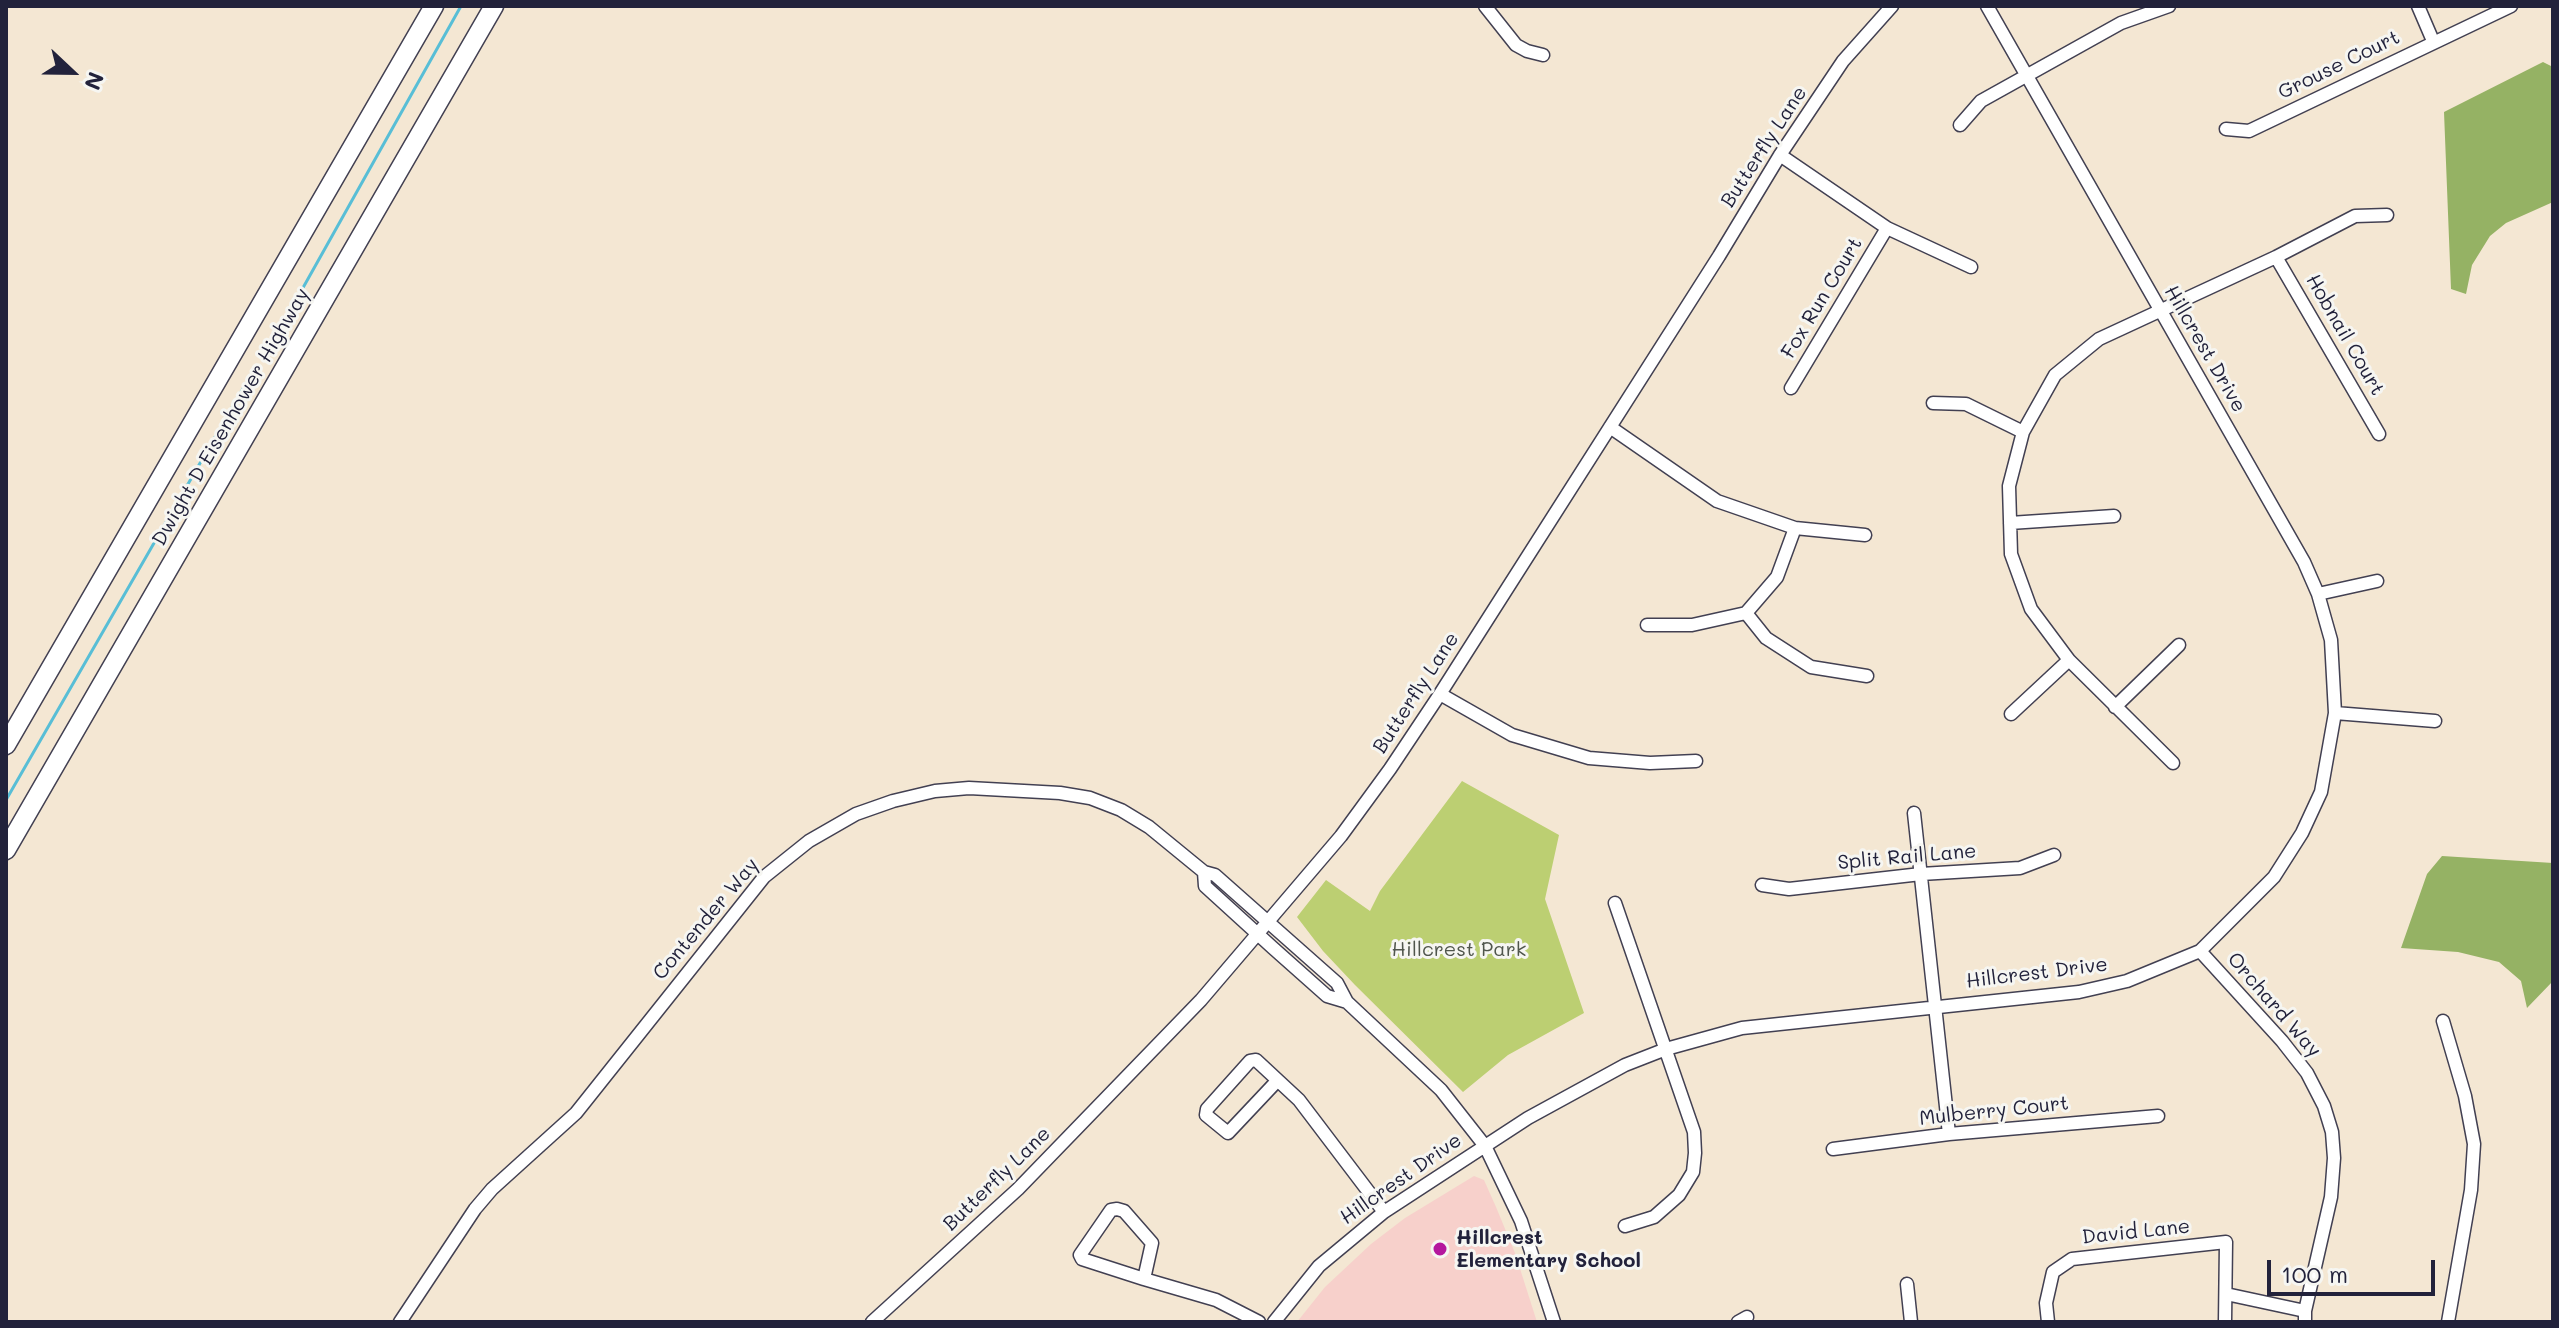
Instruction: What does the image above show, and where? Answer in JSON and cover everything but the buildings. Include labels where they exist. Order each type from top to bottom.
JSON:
[{"type":"highway","name":"Dwight D Eisenhower Highway","points":[[6,745],[434,6]]},
{"type":"highway","name":"Dwight D Eisenhower Highway","points":[[6,850],[494,6]]},
{"type":"street","points":[[1485,6],[1516,45],[1543,55]]},
{"type":"street","name":"Butterfly Lane","points":[[872,1322],[1018,1189],[1201,1000],[1341,836],[1440,694],[1780,155],[1843,61],[1892,6]]},
{"type":"street","name":"Hillcrest Drive","points":[[1274,1322],[1319,1266],[1384,1212],[1564,1097],[1625,1065],[1666,1049],[1742,1028],[2079,992],[2127,981],[2200,951],[2274,877],[2302,833],[2321,792],[2335,713],[2331,640],[2318,594],[2304,562],[1987,6]]},
{"type":"street","points":[[1960,125],[1981,101],[2121,23],[2169,6]]},
{"type":"street","points":[[2418,6],[2433,41]]},
{"type":"street","name":"Grouse Court","points":[[2226,129],[2249,131],[2511,6]]},
{"type":"street","points":[[1780,155],[1887,228],[1971,267]]},
{"type":"street","points":[[2173,763],[2069,660],[2031,609],[2011,554],[2009,486],[2023,432],[2055,375],[2099,339],[2276,257],[2355,216],[2387,215]]},
{"type":"street","name":"Fox Run Court","points":[[1791,388],[1887,228]]},
{"type":"street","name":"Hobnail Court","points":[[2276,257],[2379,434]]},
{"type":"street","points":[[1933,403],[1966,404],[2023,432]]},
{"type":"street","points":[[1610,427],[1717,501],[1795,528],[1865,535]]},
{"type":"street","points":[[2010,523],[2114,516]]},
{"type":"street","points":[[1647,625],[1692,625],[1746,613],[1777,577],[1795,528]]},
{"type":"street","points":[[2318,594],[2377,581]]},
{"type":"street","points":[[1746,613],[1766,638],[1811,667],[1867,676]]},
{"type":"street","points":[[2115,707],[2179,645]]},
{"type":"street","points":[[2011,714],[2069,660]]},
{"type":"street","points":[[1440,694],[1512,735],[1589,758],[1650,763],[1696,761]]},
{"type":"street","points":[[2335,713],[2435,721]]},
{"type":"street","name":"Contender Way","points":[[400,1322],[475,1209],[492,1189],[576,1113],[750,893],[784,858],[839,822],[893,801],[935,791],[969,788],[1060,793],[1090,798],[1121,810],[1149,827],[1204,872],[1215,875],[1337,983],[1347,1002]]},
{"type":"street","points":[[1914,813],[1949,1134]]},
{"type":"street","name":"Split Rail Lane","points":[[1762,885],[1789,889],[1921,874],[2020,868],[2054,855]]},
{"type":"street","name":"Contender Way","points":[[1204,872],[1205,886],[1258,935],[1327,996],[1347,1002]]},
{"type":"street","points":[[1615,903],[1694,1132],[1693,1172],[1679,1195],[1654,1217],[1625,1226]]},
{"type":"street","name":"Orchard Way","points":[[2200,951],[2307,1073],[2324,1106],[2332,1132],[2331,1197],[2305,1316]]},
{"type":"street","points":[[1347,1002],[1441,1090],[1485,1146],[1521,1221],[1554,1322]]},
{"type":"street","points":[[2443,1021],[2465,1096],[2474,1144],[2471,1190],[2448,1322]]},
{"type":"street","points":[[1277,1081],[1228,1133],[1206,1115],[1207,1109],[1250,1061],[1256,1060],[1299,1100],[1384,1212]]},
{"type":"street","name":"Mulberry Court","points":[[1833,1149],[1949,1134],[2158,1116]]},
{"type":"street","points":[[1144,1279],[1152,1243],[1124,1211],[1111,1210],[1080,1251],[1082,1259],[1144,1279],[1216,1300],[1259,1322]]},
{"type":"street","name":"David Lane","points":[[2048,1322],[2046,1303],[2053,1272],[2072,1259],[2226,1242],[2225,1322]]},
{"type":"street","points":[[1907,1284],[1911,1322]]},
{"type":"street","points":[[2226,1294],[2305,1316]]},
{"type":"shaded area","name":"Hillcrest Elementary School","points":[[1474,1176],[1484,1180],[1496,1207],[1515,1253],[1537,1322],[1297,1322],[1325,1287],[1371,1244],[1405,1218]]},
{"type":"green space","points":[[2543,62],[2553,67],[2553,202],[2506,223],[2490,236],[2472,265],[2466,294],[2451,289],[2444,112]]},
{"type":"green space","name":"Hillcrest Park","points":[[1462,781],[1559,835],[1545,899],[1584,1013],[1508,1055],[1463,1092],[1355,985],[1297,917],[1326,880],[1370,911],[1380,891]]},
{"type":"green space","points":[[2442,856],[2553,863],[2553,981],[2527,1008],[2521,981],[2499,962],[2458,952],[2401,948],[2427,874]]},
{"type":"waterway","points":[[281,327],[461,6]]},
{"type":"waterway","points":[[6,800],[256,366]]},
{"type":"place","name":"Hillcrest Elementary School","points":[[1440,1249]]}]
